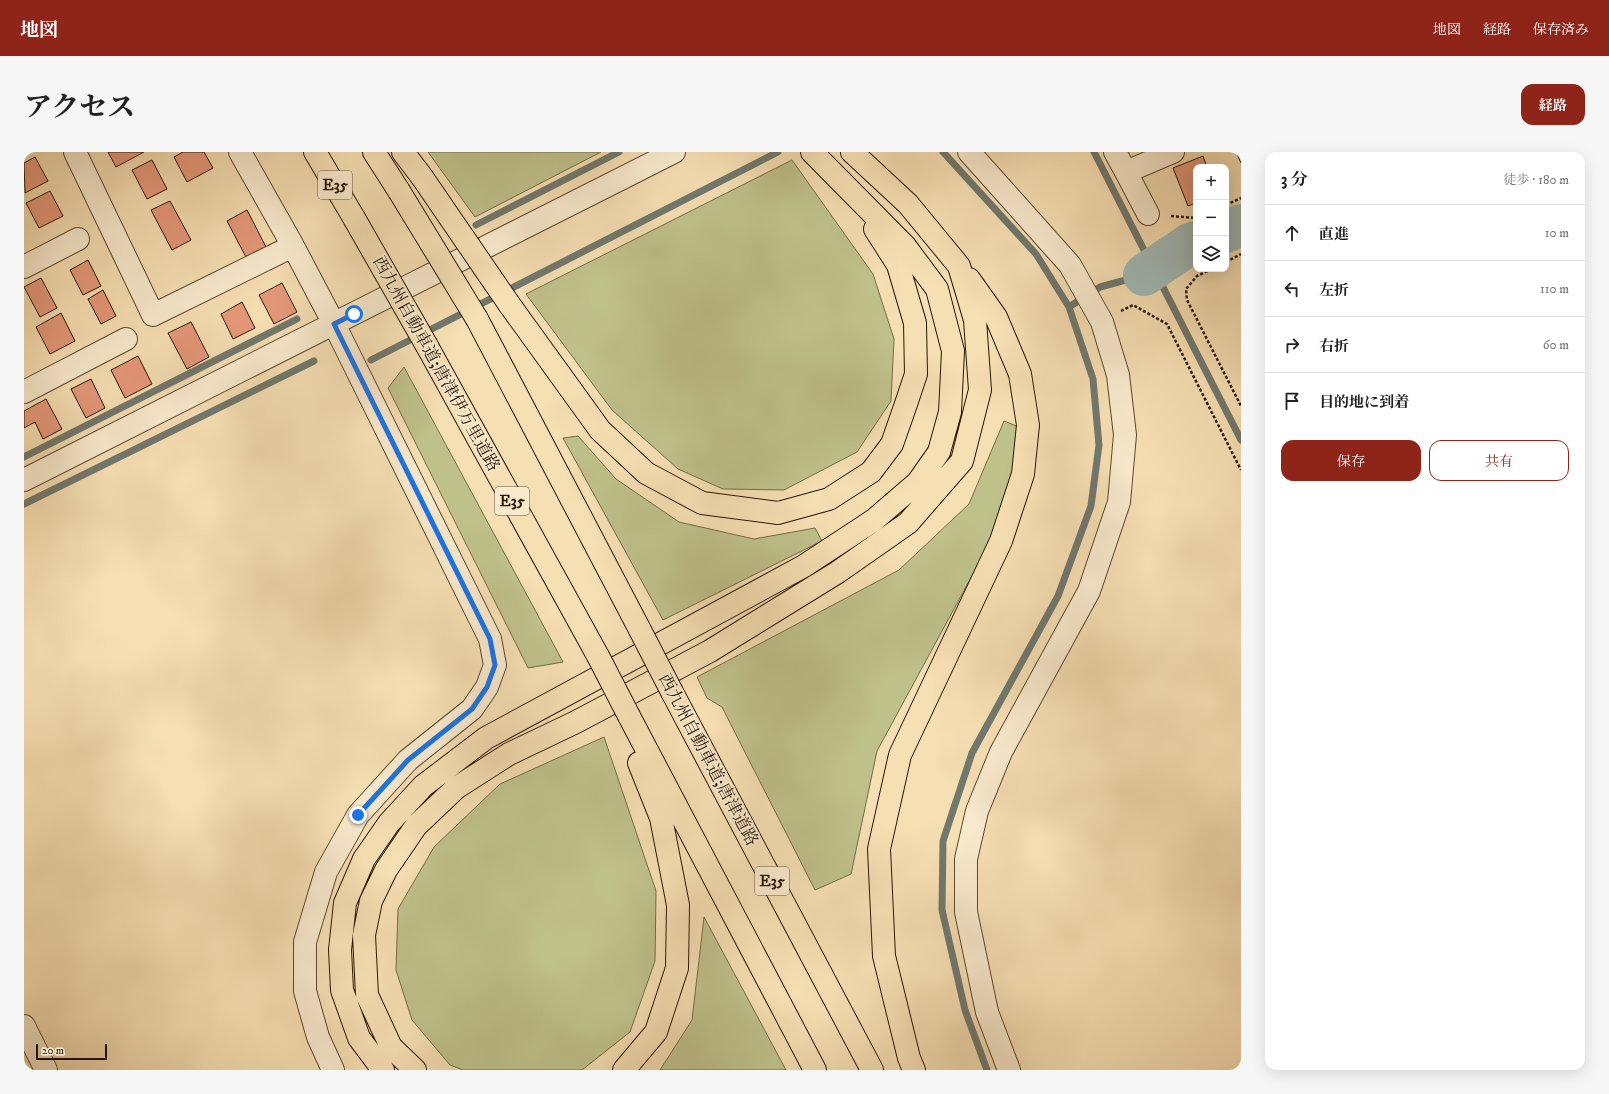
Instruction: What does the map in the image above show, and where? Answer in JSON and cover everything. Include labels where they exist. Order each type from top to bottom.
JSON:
[{"type":"highway","name":"西九州自動車道;唐津伊万里道路","points":[[315,152],[427,346],[598,656],[612,683],[624,717]]},
{"type":"highway","name":"西九州自動車道;唐津道路","points":[[374,152],[477,319],[655,661],[872,1070]]},
{"type":"highway","points":[[403,152],[422,177],[509,304],[600,430],[646,473],[702,503],[778,513],[829,499],[872,472],[892,444],[916,374],[915,323],[898,266],[853,195]]},
{"type":"highway","points":[[852,152],[908,204],[959,266],[996,317],[1020,374],[1028,425],[1023,474],[1001,541],[900,755],[879,849],[884,956],[909,1058],[914,1070]]},
{"type":"highway","points":[[382,1070],[359,1038],[342,990],[340,950],[345,903],[364,859],[389,823],[423,786],[486,738],[804,566],[874,520],[918,482],[939,452],[950,412],[953,351],[937,289],[905,246],[814,155]]},
{"type":"highway","points":[[415,1070],[391,1047],[368,995],[364,935],[371,901],[390,864],[416,826],[456,788],[509,754],[576,722],[710,651],[838,572],[908,522],[962,461],[980,390],[975,320],[959,266]]},
{"type":"highway","points":[[598,656],[624,717],[661,818],[678,905],[677,968],[656,1032],[624,1070]]},
{"type":"highway","name":"E35","points":[[624,717],[815,1070]]},
{"type":"street","points":[[75,152],[153,315],[293,246]]},
{"type":"street","points":[[240,152],[293,246],[334,324],[490,639],[495,665],[487,687],[472,709],[408,760],[358,815],[326,872],[305,942],[305,991],[318,1037],[333,1070]]},
{"type":"street","points":[[24,480],[674,152]]},
{"type":"street","points":[[969,152],[1070,265],[1102,322],[1118,375],[1125,434],[1119,502],[1089,591],[1000,752],[977,811],[966,859],[966,912],[987,1012],[1009,1070]]},
{"type":"street","points":[[1115,152],[1148,214]]},
{"type":"street","points":[[1126,172],[1173,152]]},
{"type":"street","points":[[24,267],[78,239]]},
{"type":"street","points":[[24,392],[126,339]]},
{"type":"street","points":[[24,1026],[46,1070]]},
{"type":"path","points":[[1229,204],[1241,198]]},
{"type":"path","points":[[1229,260],[1241,254]]},
{"type":"path","points":[[1206,272],[1197,276],[1186,289],[1187,300],[1241,406]]},
{"type":"path","points":[[1102,322],[1133,305],[1167,324],[1241,470]]},
{"type":"green space","points":[[428,152],[601,152],[475,217]]},
{"type":"green space","points":[[792,160],[873,274],[894,339],[891,401],[857,452],[784,490],[723,489],[678,469],[612,410],[526,294]]},
{"type":"green space","points":[[404,367],[563,662],[528,668],[388,388]]},
{"type":"green space","points":[[1004,421],[1019,427],[1011,486],[987,548],[877,751],[851,874],[815,890],[722,707],[707,698],[697,677],[899,570],[969,504]]},
{"type":"green space","points":[[578,436],[616,479],[679,522],[754,539],[815,528],[822,541],[663,620],[563,438]]},
{"type":"green space","points":[[604,737],[656,891],[655,961],[630,1032],[582,1070],[463,1070],[450,1065],[412,1020],[396,970],[398,909],[434,847],[500,784]]},
{"type":"green space","points":[[704,917],[786,1070],[660,1070],[692,1020]]},
{"type":"building","points":[[108,152],[144,152],[116,167]]},
{"type":"building","points":[[183,152],[204,152],[213,168],[187,182],[174,157]]},
{"type":"building","points":[[1241,152],[1241,163],[1237,154]]},
{"type":"building","points":[[1203,156],[1206,164],[1193,164],[1193,204],[1188,206],[1173,168]]},
{"type":"building","points":[[35,157],[48,181],[25,193],[24,163]]},
{"type":"building","points":[[152,160],[167,189],[147,199],[132,170]]},
{"type":"building","points":[[50,191],[63,216],[39,228],[26,203]]},
{"type":"building","points":[[170,201],[191,240],[172,250],[151,210]]},
{"type":"building","points":[[247,210],[267,249],[247,259],[227,221]]},
{"type":"building","points":[[88,260],[101,286],[83,295],[70,270]]},
{"type":"building","points":[[41,278],[57,308],[40,317],[24,287]]},
{"type":"building","points":[[282,283],[297,312],[274,324],[259,295]]},
{"type":"building","points":[[103,290],[116,316],[101,324],[88,299]]},
{"type":"building","points":[[242,302],[255,328],[233,339],[221,314]]},
{"type":"building","points":[[61,313],[75,341],[50,354],[36,327]]},
{"type":"building","points":[[191,322],[209,357],[187,369],[168,333]]},
{"type":"building","points":[[138,356],[152,384],[125,398],[111,370]]},
{"type":"building","points":[[91,379],[105,408],[86,418],[71,389]]},
{"type":"building","points":[[46,399],[62,429],[43,439],[35,422],[24,428],[24,411]]},
{"type":"waterway","points":[[476,225],[619,152]]},
{"type":"waterway","points":[[371,360],[778,152]]},
{"type":"waterway","points":[[943,152],[1036,254],[1069,307]]},
{"type":"waterway","points":[[1094,152],[1241,440]]},
{"type":"waterway","points":[[1229,231],[1241,225]]},
{"type":"waterway","points":[[1144,275],[1193,243]]},
{"type":"waterway","points":[[987,1070],[965,1010],[942,910],[943,841],[972,753],[1058,596],[1091,506],[1099,445],[1093,379],[1069,307],[1100,287],[1144,275]]},
{"type":"waterway","points":[[24,457],[297,319]]},
{"type":"waterway","points":[[24,504],[314,361]]},
{"type":"route","points":[[354,314],[334,324],[490,639],[495,665],[487,687],[472,709],[408,760],[358,815]]}]
